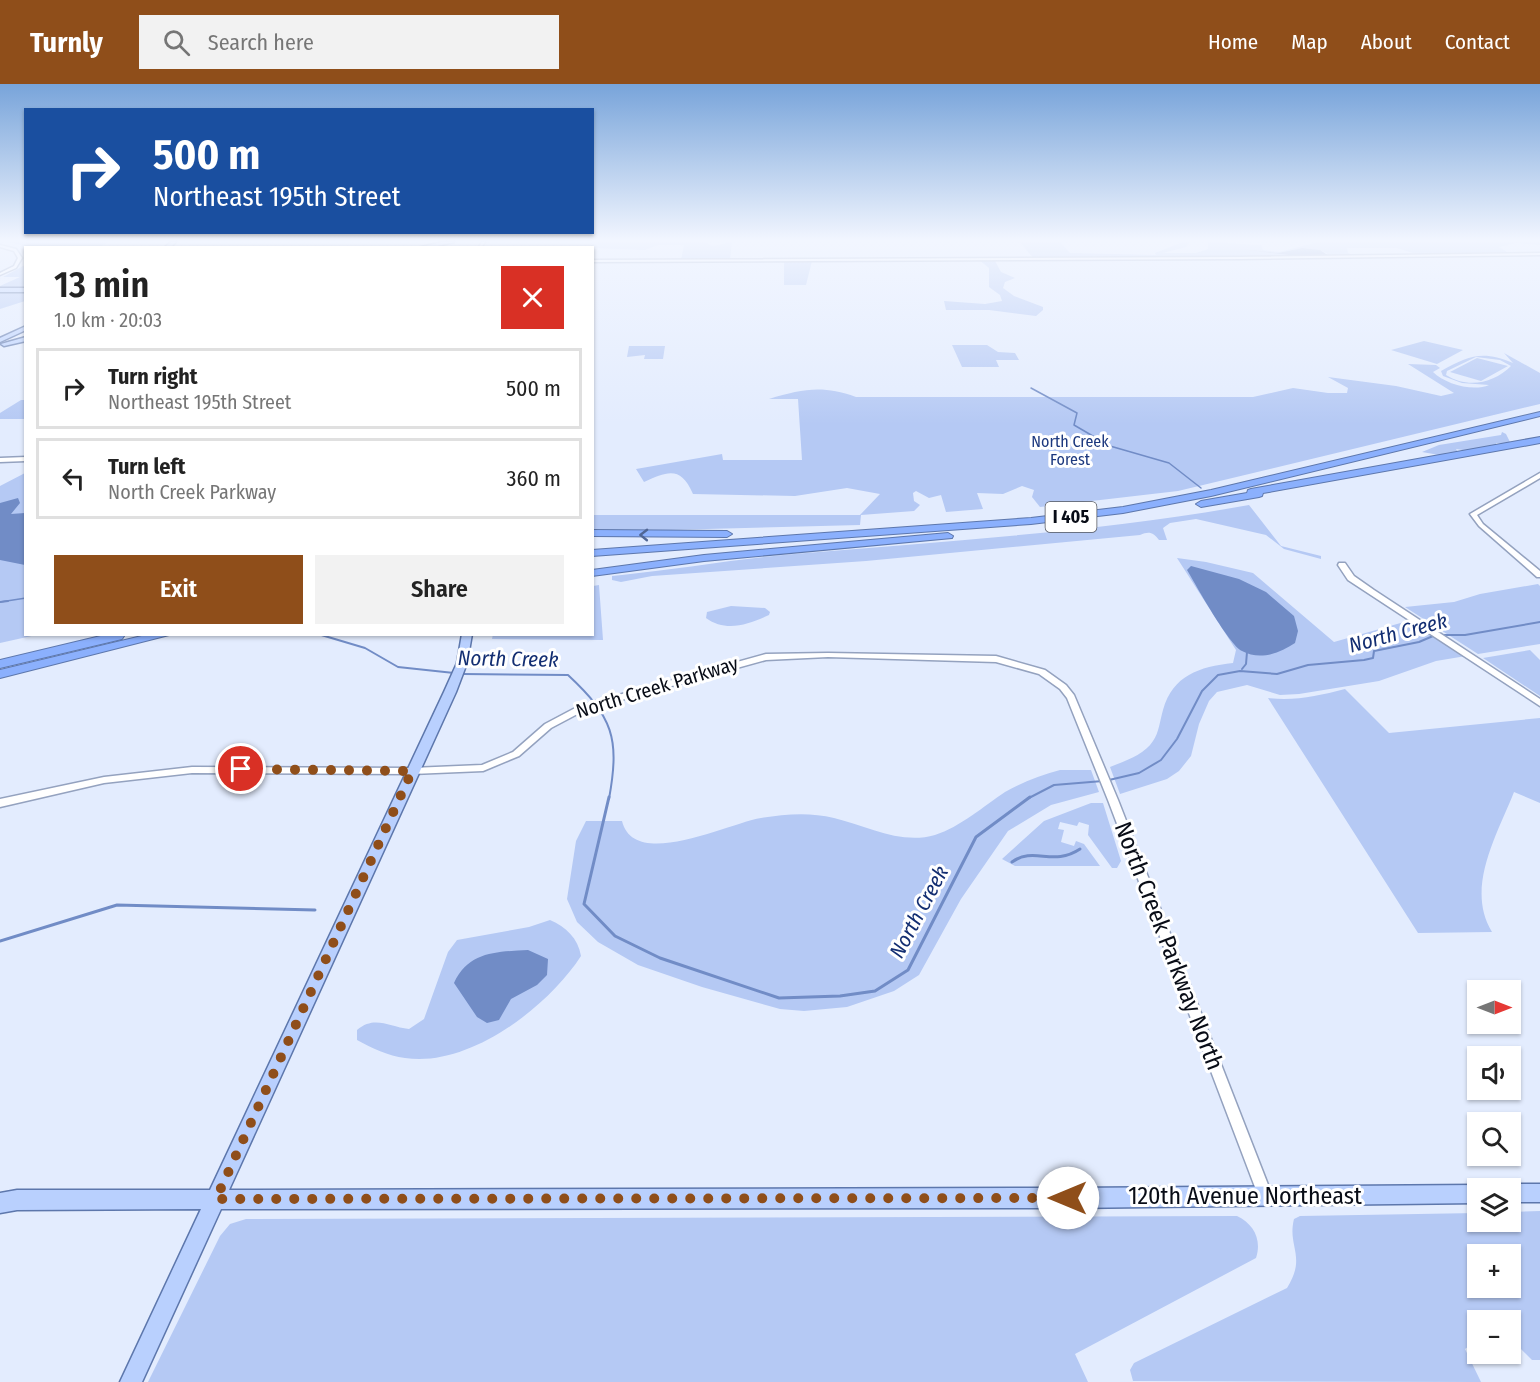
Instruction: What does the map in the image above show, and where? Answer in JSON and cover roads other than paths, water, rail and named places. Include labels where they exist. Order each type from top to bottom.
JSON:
[{"type":"highway","name":"I 405","points":[[594,555],[849,532],[1050,518],[1155,503],[1540,412]]},
{"type":"highway","name":"I 405","points":[[594,555],[1031,521],[1123,510],[1211,493],[1540,412]]},
{"type":"highway","name":"I 405","points":[[594,555],[1060,523],[1128,514],[1540,442]]},
{"type":"highway","name":"I 405","points":[[594,555],[1006,530],[1131,517],[1308,483]]},
{"type":"highway","points":[[594,566],[1006,530]]},
{"type":"highway","points":[[594,533],[675,536],[849,532]]},
{"type":"highway","points":[[594,573],[704,558]]},
{"type":"highway","points":[[39,647],[79,636]]},
{"type":"highway","points":[[0,657],[84,636]]},
{"type":"highway","points":[[0,657],[95,636]]},
{"type":"highway","points":[[0,665],[117,636]]},
{"type":"highway","points":[[0,665],[127,636]]},
{"type":"highway","points":[[0,674],[159,636]]},
{"type":"main road","points":[[0,343],[24,330]]},
{"type":"main road","points":[[0,343],[13,343],[24,340]]},
{"type":"main road","points":[[131,1382],[454,681],[467,636]]},
{"type":"main road","points":[[1521,1193],[1540,1193]]},
{"type":"main road","name":"120th Avenue Northeast","points":[[2,1198],[1068,1198],[1467,1194]]},
{"type":"street","points":[[0,460],[24,459]]},
{"type":"street","points":[[1540,475],[1473,514],[1481,525],[1540,575]]},
{"type":"street","points":[[1342,565],[1351,578],[1540,703]]},
{"type":"street","name":"North Creek Parkway","points":[[0,803],[104,780],[192,770],[472,770],[497,764],[524,749],[562,717],[589,706],[753,659],[799,655],[1010,661],[1042,672],[1063,687],[1071,698]]},
{"type":"street","name":"North Creek Parkway North","points":[[1071,698],[1103,774],[1265,1195]]},
{"type":"waterway","points":[[1031,388],[1077,413],[1074,425],[1110,446],[1169,463],[1201,488]]},
{"type":"waterway","name":"North Creek","points":[[8,601],[0,602],[24,598]]},
{"type":"waterway","name":"North Creek","points":[[1439,635],[1465,635],[1540,622]]},
{"type":"waterway","name":"North Creek","points":[[325,636],[365,648],[398,667],[454,673]]},
{"type":"waterway","name":"North Creek","points":[[1109,780],[1139,773],[1161,760],[1177,739],[1202,691],[1218,675],[1240,671],[1277,674],[1308,665],[1364,660],[1373,658],[1374,651],[1419,642],[1433,636]]},
{"type":"waterway","points":[[1242,669],[1246,664],[1247,652]]},
{"type":"waterway","name":"North Creek","points":[[463,674],[568,675],[595,704],[610,730],[614,760],[609,799]]},
{"type":"waterway","name":"North Creek","points":[[1028,798],[1054,785],[1103,781]]},
{"type":"waterway","name":"North Creek","points":[[609,797],[584,904],[615,936],[660,958],[779,998],[840,996],[875,991],[908,970],[976,837],[1028,798]]},
{"type":"waterway","points":[[1012,862],[1028,856],[1061,856],[1080,849]]},
{"type":"waterway","points":[[0,941],[117,905],[315,910]]},
{"type":"park label","name":"North Creek Forest","points":[[1070,450]]}]
